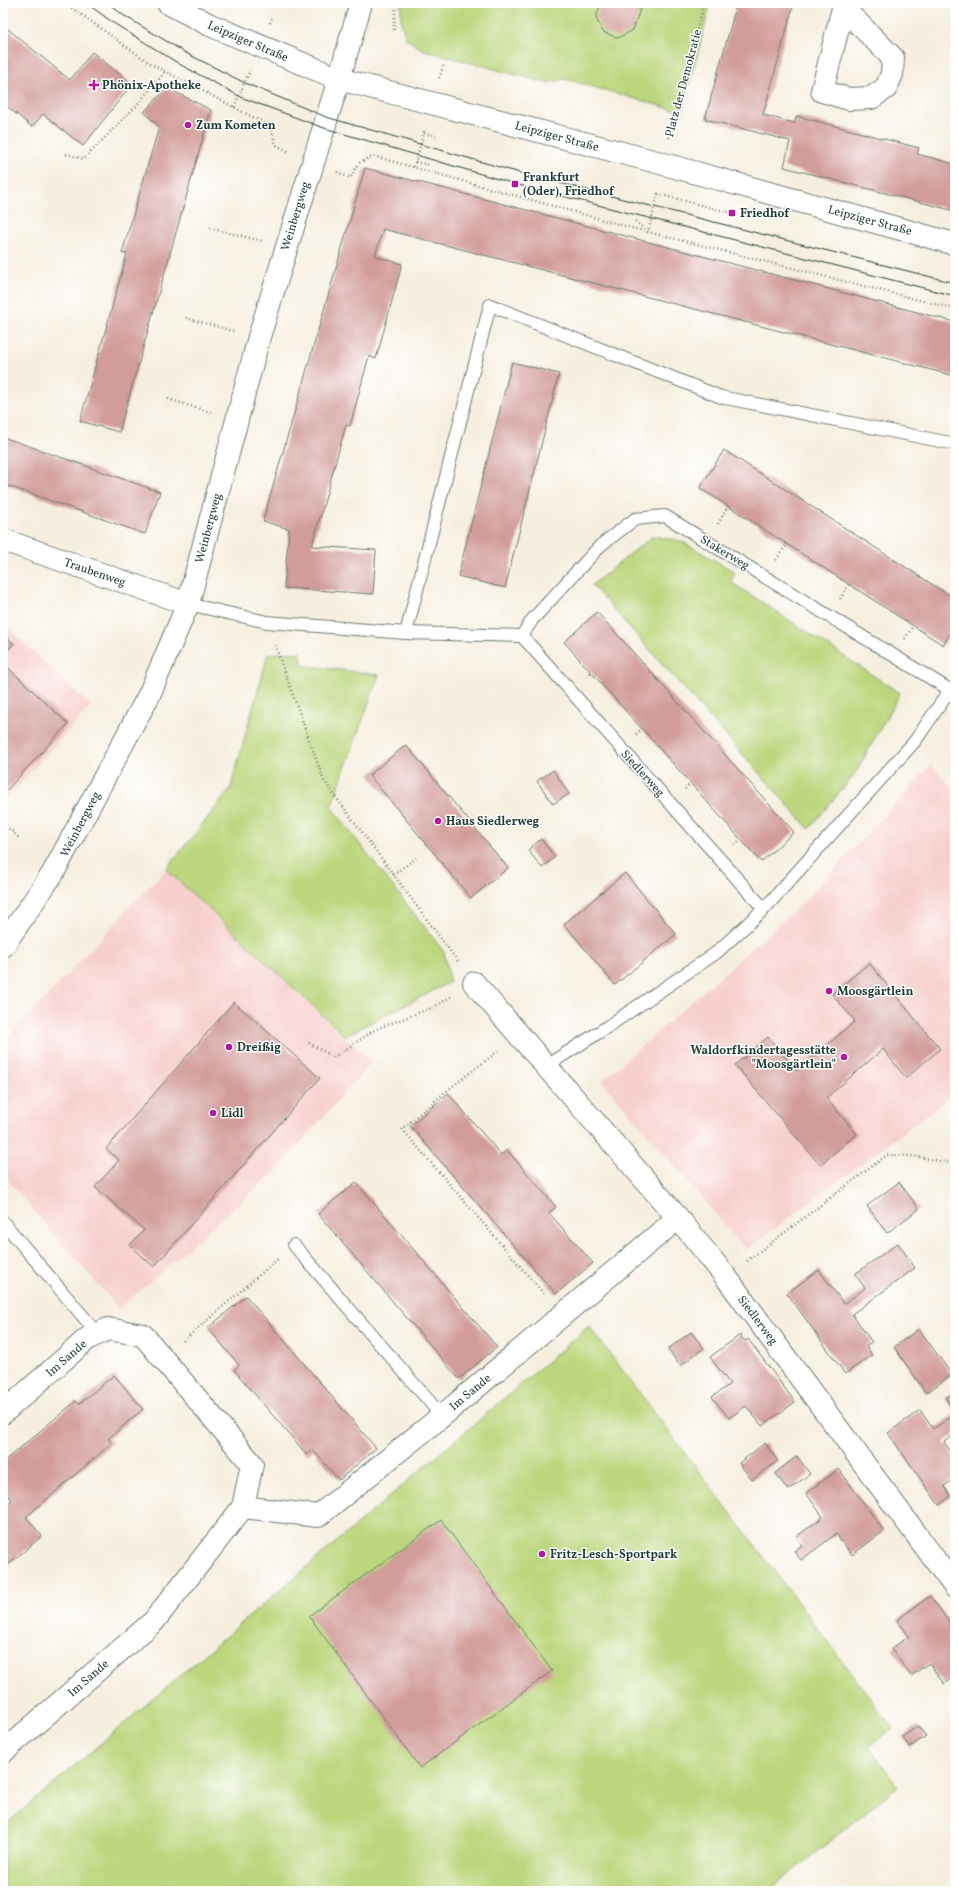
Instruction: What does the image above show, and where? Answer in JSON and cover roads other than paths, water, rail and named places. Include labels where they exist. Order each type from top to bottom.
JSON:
[{"type":"street","name":"Leipziger Straße","points":[[168,3],[210,25],[339,79],[661,164],[955,244]]},
{"type":"street","name":"Weinbergweg","points":[[3,946],[57,866],[149,695],[188,604],[259,337],[361,3]]},
{"type":"street","name":"Traubenweg","points":[[3,540],[188,604]]},
{"type":"street","name":"Siedlerweg","points":[[474,983],[678,1218],[726,1277],[955,1586]]},
{"type":"street","name":"Im Sande","points":[[243,1507],[318,1516],[442,1416],[678,1218]]},
{"type":"street","name":"Im Sande","points":[[3,1413],[87,1339],[108,1329],[143,1335],[252,1464],[243,1507],[154,1621],[3,1752]]},
{"type":"lane","points":[[406,632],[490,305],[721,397],[955,444]]},
{"type":"lane","name":"Stakerweg","points":[[522,636],[532,620],[601,545],[635,519],[665,516],[953,689]]},
{"type":"lane","points":[[188,604],[267,622],[406,632],[522,636]]},
{"type":"lane","name":"Siedlerweg","points":[[522,636],[764,909]]},
{"type":"lane","points":[[546,1066],[601,1031],[716,953],[764,909],[915,741],[953,689]]},
{"type":"lane","points":[[3,1222],[98,1334]]},
{"type":"lane","points":[[294,1245],[442,1416]]},
{"type":"tram line","points":[[86,3],[115,24],[181,65],[243,98],[324,128],[515,184],[955,296]]},
{"type":"tram line","points":[[108,3],[123,15],[186,53],[245,83],[326,117],[520,173],[955,283]]},
{"type":"place","name":"Phönix-Apotheke","points":[[94,85]]},
{"type":"place","name":"Zum Kometen","points":[[188,125]]},
{"type":"place","name":"Frankfurt (Oder), Friedhof","points":[[515,184]]},
{"type":"place","name":"Friedhof","points":[[732,213]]},
{"type":"place","name":"Haus Siedlerweg","points":[[438,821]]},
{"type":"place","name":"Moosgärtlein","points":[[829,991]]},
{"type":"place","name":"Dreißig","points":[[229,1047]]},
{"type":"place","name":"Waldorfkindertagesstätte \"Moosgärtlein\"","points":[[844,1057]]},
{"type":"place","name":"Lidl","points":[[213,1113]]},
{"type":"place","name":"Fritz-Lesch-Sportpark","points":[[542,1554]]}]
